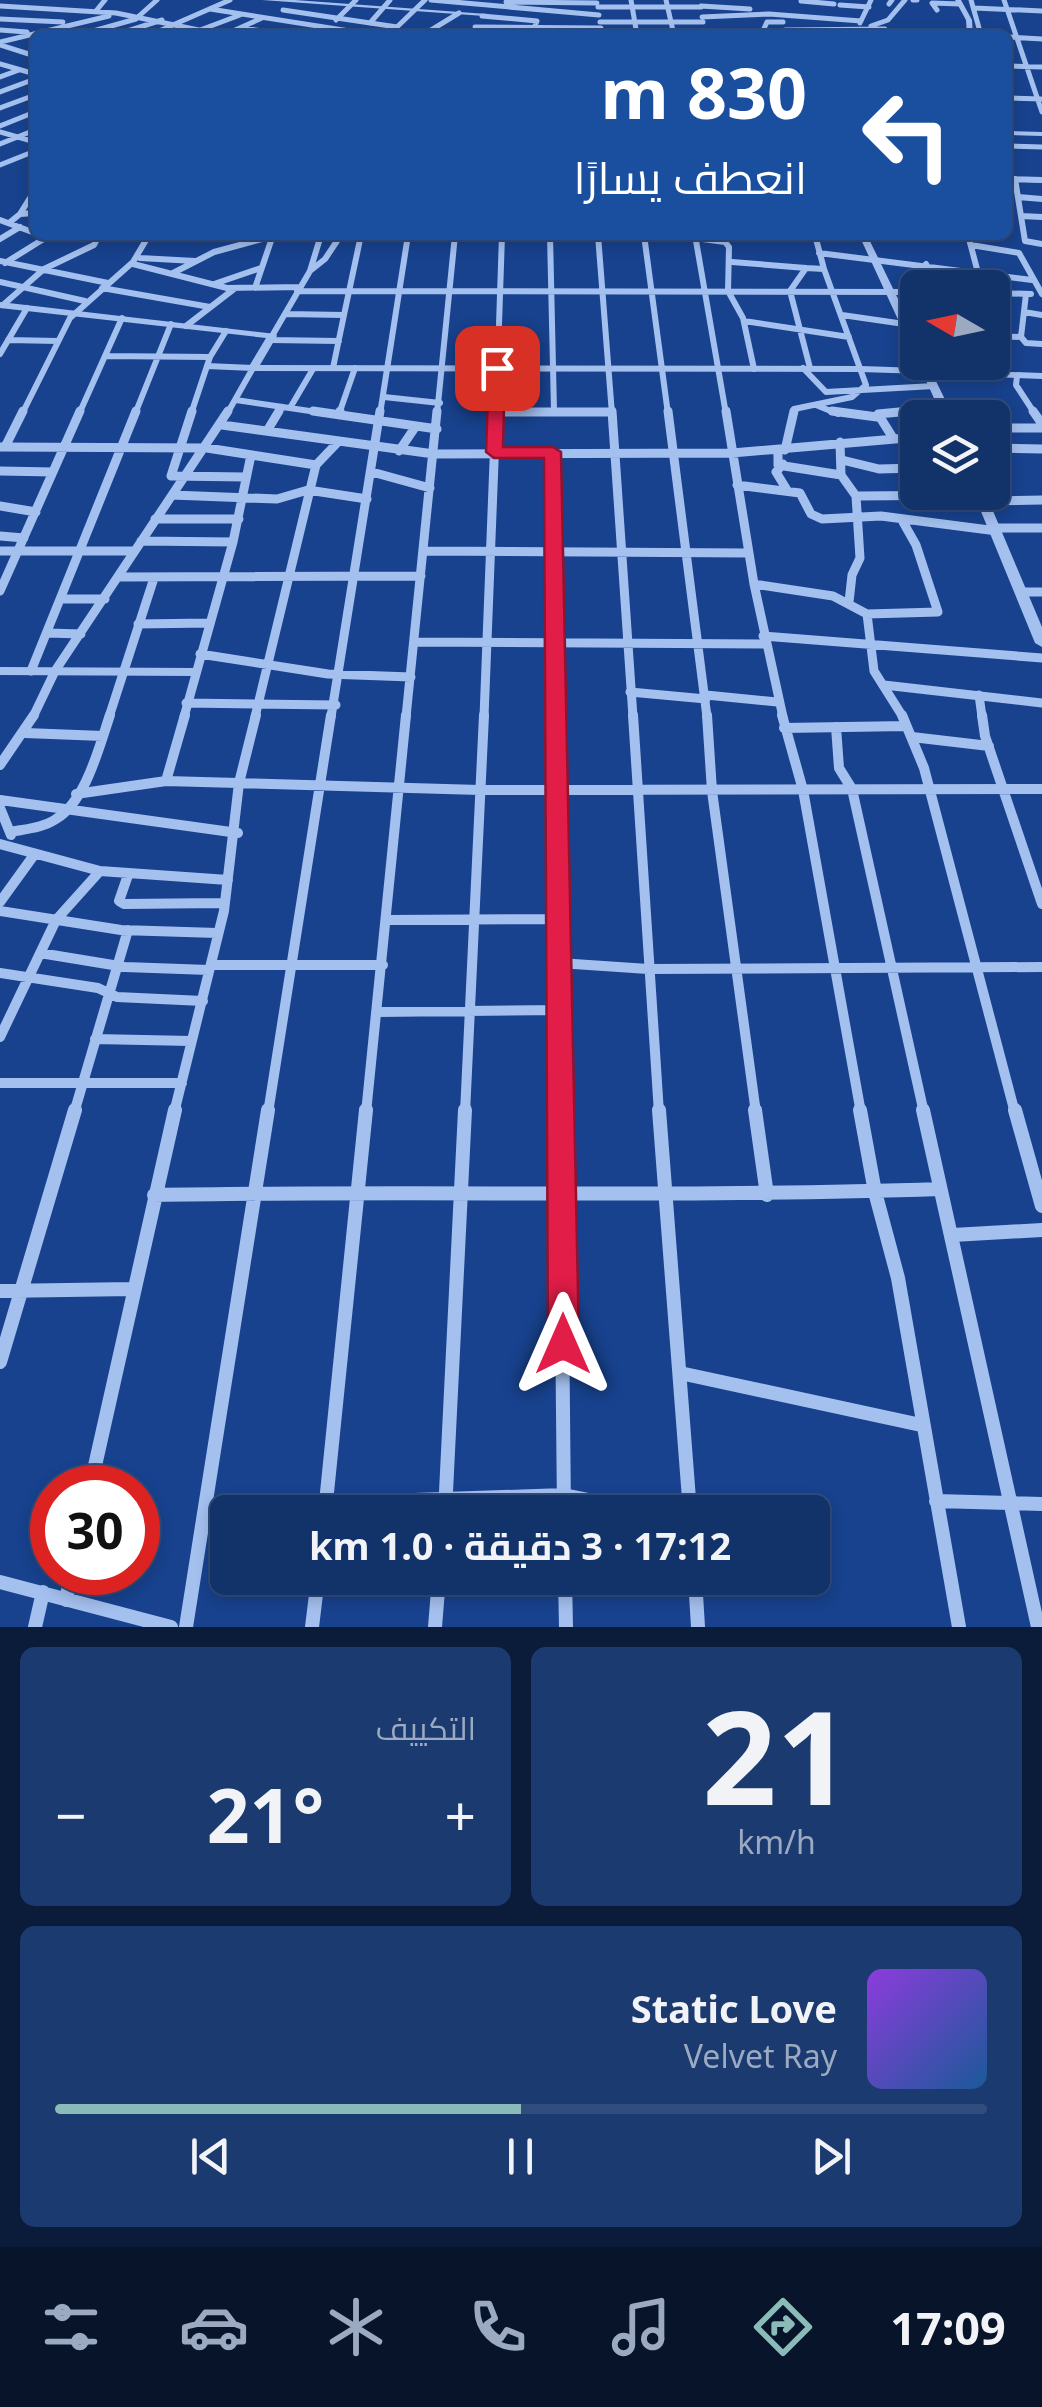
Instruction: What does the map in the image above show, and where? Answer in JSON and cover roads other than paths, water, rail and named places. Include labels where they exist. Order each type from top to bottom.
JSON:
[{"type":"street","points":[[1,23],[20,0]]},
{"type":"street","points":[[42,9],[49,0]]},
{"type":"street","points":[[69,10],[78,0]]},
{"type":"street","points":[[96,12],[105,0]]},
{"type":"street","points":[[49,30],[118,13],[128,0]]},
{"type":"street","points":[[95,30],[141,16],[158,0]]},
{"type":"street","points":[[163,30],[230,0]]},
{"type":"street","points":[[265,0],[352,2],[459,13],[530,1],[562,2],[599,16]]},
{"type":"street","points":[[370,23],[390,0]]},
{"type":"street","points":[[283,10],[398,27],[412,10],[428,0],[634,22],[704,22],[768,14]]},
{"type":"street","points":[[801,0],[870,3],[854,30]]},
{"type":"street","points":[[790,11],[804,4],[801,0]]},
{"type":"street","points":[[570,30],[632,4],[701,4],[756,10],[781,19],[860,25],[882,23],[905,0]]},
{"type":"street","points":[[972,0],[980,30]]},
{"type":"street","points":[[1004,0],[1042,112]]},
{"type":"street","points":[[974,8],[1042,11],[1038,0]]},
{"type":"street","points":[[236,30],[283,10],[294,1]]},
{"type":"street","points":[[937,10],[932,4],[938,1],[959,2],[970,30]]},
{"type":"street","points":[[286,30],[315,14],[319,2]]},
{"type":"street","points":[[324,27],[340,18],[352,2]]},
{"type":"street","points":[[533,30],[537,21],[562,2]]},
{"type":"street","points":[[756,2],[756,10]]},
{"type":"street","points":[[820,19],[817,14],[837,3]]},
{"type":"street","points":[[632,4],[636,30]]},
{"type":"street","points":[[666,4],[673,30]]},
{"type":"street","points":[[701,4],[704,22]]},
{"type":"street","points":[[0,6],[118,13],[200,30],[241,14]]},
{"type":"street","points":[[489,8],[513,19],[537,21]]},
{"type":"street","points":[[473,30],[489,8]]},
{"type":"street","points":[[210,10],[337,30]]},
{"type":"street","points":[[522,20],[528,10]]},
{"type":"street","points":[[431,30],[459,13]]},
{"type":"street","points":[[499,30],[513,19]]},
{"type":"street","points":[[781,19],[784,30]]},
{"type":"street","points":[[764,30],[768,22],[781,19],[820,19],[886,30]]},
{"type":"street","points":[[131,30],[162,20]]},
{"type":"street","points":[[1,23],[79,23]]},
{"type":"street","points":[[1,23],[30,30]]},
{"type":"street","points":[[381,30],[387,26]]},
{"type":"street","points":[[475,27],[491,30]]},
{"type":"street","points":[[241,28],[254,30]]},
{"type":"street","points":[[504,28],[518,30]]},
{"type":"street","points":[[0,44],[30,35]]},
{"type":"street","points":[[1012,38],[1042,39]]},
{"type":"street","points":[[0,44],[30,54]]},
{"type":"street","points":[[0,64],[30,74]]},
{"type":"street","points":[[1012,66],[1042,67]]},
{"type":"street","points":[[0,77],[20,70]]},
{"type":"street","points":[[0,93],[30,78]]},
{"type":"street","points":[[0,93],[30,102]]},
{"type":"street","points":[[0,108],[30,97]]},
{"type":"street","points":[[1012,98],[1040,99]]},
{"type":"street","points":[[0,129],[30,114]]},
{"type":"street","points":[[0,129],[30,140]]},
{"type":"street","points":[[0,144],[30,132]]},
{"type":"street","points":[[1012,132],[1042,134]]},
{"type":"street","points":[[1012,146],[1042,151]]},
{"type":"street","points":[[3,163],[30,153]]},
{"type":"street","points":[[3,163],[30,162]]},
{"type":"street","points":[[0,175],[5,168],[3,163]]},
{"type":"street","points":[[1012,179],[1042,180]]},
{"type":"street","points":[[1012,182],[1025,242],[1029,244]]},
{"type":"street","points":[[1018,197],[1042,199]]},
{"type":"street","points":[[10,223],[30,198]]},
{"type":"street","points":[[20,214],[30,213]]},
{"type":"street","points":[[1012,221],[1042,217]]},
{"type":"street","points":[[0,220],[30,230]]},
{"type":"street","points":[[0,238],[20,227]]},
{"type":"street","points":[[2,263],[36,240]]},
{"type":"street","points":[[2,305],[18,286],[94,246],[97,240]]},
{"type":"street","points":[[146,240],[140,258],[74,313],[3,447],[208,448],[316,466]]},
{"type":"street","points":[[172,274],[196,261],[258,240]]},
{"type":"street","points":[[254,288],[272,240]]},
{"type":"street","points":[[0,765],[25,733],[55,671],[155,518],[208,448],[310,271],[320,240]]},
{"type":"street","points":[[310,271],[325,259],[338,240]]},
{"type":"street","points":[[333,368],[360,240]]},
{"type":"street","points":[[186,1627],[407,240]]},
{"type":"street","points":[[327,1495],[355,1190],[388,920],[454,240]]},
{"type":"street","points":[[446,1495],[488,643],[502,240]]},
{"type":"street","points":[[550,240],[554,411]]},
{"type":"street","points":[[598,240],[689,1495]]},
{"type":"street","points":[[645,240],[706,697],[712,791],[767,1196]]},
{"type":"street","points":[[696,240],[721,368],[764,640],[803,790],[875,1192],[892,1241],[959,1627]]},
{"type":"street","points":[[724,240],[732,262],[728,292],[744,322],[754,368]]},
{"type":"street","points":[[816,240],[866,385],[852,397],[794,409],[777,463],[840,476],[856,496],[854,515],[860,558],[852,575],[848,602]]},
{"type":"street","points":[[866,240],[900,316]]},
{"type":"street","points":[[969,240],[975,270]]},
{"type":"street","points":[[1008,250],[1042,244]]},
{"type":"street","points":[[971,245],[1008,250],[1024,259],[1042,294]]},
{"type":"street","points":[[819,253],[968,270]]},
{"type":"street","points":[[140,258],[196,261]]},
{"type":"street","points":[[732,262],[824,269]]},
{"type":"street","points":[[2,263],[210,306]]},
{"type":"street","points":[[133,264],[235,288],[900,292]]},
{"type":"street","points":[[926,264],[930,270]]},
{"type":"street","points":[[214,284],[262,268]]},
{"type":"street","points":[[806,268],[790,291],[807,368],[823,391],[934,386]]},
{"type":"street","points":[[1010,277],[1032,280]]},
{"type":"street","points":[[0,282],[85,301]]},
{"type":"street","points":[[186,326],[235,288]]},
{"type":"street","points":[[1010,294],[1042,294]]},
{"type":"street","points":[[1020,338],[1026,294]]},
{"type":"street","points":[[2,305],[271,338],[338,341]]},
{"type":"street","points":[[0,354],[27,308]]},
{"type":"street","points":[[1024,312],[1042,314]]},
{"type":"street","points":[[286,314],[344,316]]},
{"type":"street","points":[[842,315],[900,323]]},
{"type":"street","points":[[0,591],[122,318]]},
{"type":"street","points":[[744,322],[849,337]]},
{"type":"street","points":[[31,671],[171,324]]},
{"type":"street","points":[[226,331],[209,362],[171,476],[246,477]]},
{"type":"street","points":[[1010,337],[1042,344]]},
{"type":"street","points":[[8,340],[58,342]]},
{"type":"street","points":[[105,356],[253,368],[900,368]]},
{"type":"street","points":[[267,431],[313,368]]},
{"type":"street","points":[[338,415],[354,368]]},
{"type":"street","points":[[1010,375],[1042,376]]},
{"type":"street","points":[[1010,427],[1042,426],[1016,384],[1018,376]]},
{"type":"street","points":[[931,380],[940,400]]},
{"type":"street","points":[[384,397],[440,403]]},
{"type":"street","points":[[236,400],[437,429]]},
{"type":"street","points":[[1027,400],[1042,400]]},
{"type":"street","points":[[816,405],[842,416],[900,412]]},
{"type":"street","points":[[497,412],[612,412]]},
{"type":"street","points":[[878,416],[893,438]]},
{"type":"street","points":[[222,425],[434,454],[732,453],[900,438]]},
{"type":"street","points":[[399,450],[416,426]]},
{"type":"street","points":[[95,1465],[154,1195],[203,1001],[238,833],[239,783],[308,490],[316,466],[338,442]]},
{"type":"street","points":[[840,442],[840,476]]},
{"type":"street","points":[[1010,448],[1042,449]]},
{"type":"street","points":[[553,452],[564,1495]]},
{"type":"street","points":[[166,781],[239,519],[251,455]]},
{"type":"street","points":[[842,460],[900,468]]},
{"type":"street","points":[[783,464],[776,472],[787,490]]},
{"type":"street","points":[[0,471],[52,472]]},
{"type":"street","points":[[372,472],[430,488]]},
{"type":"street","points":[[214,496],[220,478]]},
{"type":"street","points":[[737,486],[802,494],[818,518],[854,515],[996,530],[1042,528]]},
{"type":"street","points":[[172,495],[277,499],[308,490],[366,500]]},
{"type":"street","points":[[856,496],[900,496]]},
{"type":"street","points":[[1010,498],[1042,500]]},
{"type":"street","points":[[0,506],[36,512]]},
{"type":"street","points":[[987,510],[1021,592],[1038,621],[1042,642]]},
{"type":"street","points":[[155,518],[239,519]]},
{"type":"street","points":[[754,584],[848,602],[867,614],[938,612],[904,522]]},
{"type":"street","points":[[0,536],[24,538]]},
{"type":"street","points":[[141,541],[233,542]]},
{"type":"street","points":[[0,551],[134,552]]},
{"type":"street","points":[[424,551],[748,552]]},
{"type":"street","points":[[119,577],[421,576]]},
{"type":"street","points":[[10,832],[48,824],[67,811],[104,736],[154,578]]},
{"type":"street","points":[[1021,592],[1042,592]]},
{"type":"street","points":[[62,599],[105,599]]},
{"type":"street","points":[[867,614],[874,671],[909,732],[924,768],[974,968],[1042,1206]]},
{"type":"street","points":[[138,624],[208,623]]},
{"type":"street","points":[[48,633],[81,634]]},
{"type":"street","points":[[414,642],[764,640],[1042,658]]},
{"type":"street","points":[[200,654],[340,675],[410,677]]},
{"type":"street","points":[[0,671],[194,672]]},
{"type":"street","points":[[884,686],[1042,703]]},
{"type":"street","points":[[630,692],[778,702]]},
{"type":"street","points":[[979,695],[988,746],[1006,789],[1042,904]]},
{"type":"street","points":[[186,704],[336,705]]},
{"type":"street","points":[[836,727],[840,768],[852,790],[1038,1627]]},
{"type":"street","points":[[784,728],[909,732],[988,746]]},
{"type":"street","points":[[25,733],[104,736]]},
{"type":"street","points":[[76,794],[166,781],[558,791],[1042,789]]},
{"type":"street","points":[[0,800],[238,833]]},
{"type":"street","points":[[0,808],[15,846]]},
{"type":"street","points":[[0,844],[128,875],[228,880]]},
{"type":"street","points":[[0,902],[34,855]]},
{"type":"street","points":[[0,1037],[56,920],[100,870]]},
{"type":"street","points":[[128,875],[119,901],[124,904],[223,904]]},
{"type":"street","points":[[0,911],[128,930],[217,933]]},
{"type":"street","points":[[388,920],[558,919]]},
{"type":"street","points":[[0,1362],[128,930]]},
{"type":"street","points":[[40,952],[118,966],[383,965]]},
{"type":"street","points":[[559,963],[648,969],[1042,967]]},
{"type":"street","points":[[0,973],[98,988],[108,996],[203,1001]]},
{"type":"street","points":[[376,1012],[559,1010]]},
{"type":"street","points":[[95,1039],[192,1041]]},
{"type":"street","points":[[0,1082],[182,1083]]},
{"type":"street","points":[[154,1195],[355,1190],[767,1196],[940,1189]]},
{"type":"street","points":[[953,1236],[1042,1230]]},
{"type":"street","points":[[0,1291],[133,1288]]},
{"type":"street","points":[[680,1373],[921,1425]]},
{"type":"street","points":[[936,1501],[1042,1504]]},
{"type":"street","points":[[0,1582],[30,1589]]},
{"type":"street","points":[[36,1627],[42,1595]]},
{"type":"street","points":[[52,1595],[133,1622],[171,1627]]},
{"type":"street","points":[[66,1600],[67,1595]]},
{"type":"street","points":[[312,1627],[316,1595]]},
{"type":"street","points":[[435,1627],[438,1595]]},
{"type":"street","points":[[565,1595],[566,1627]]},
{"type":"street","points":[[696,1595],[698,1627]]}]
